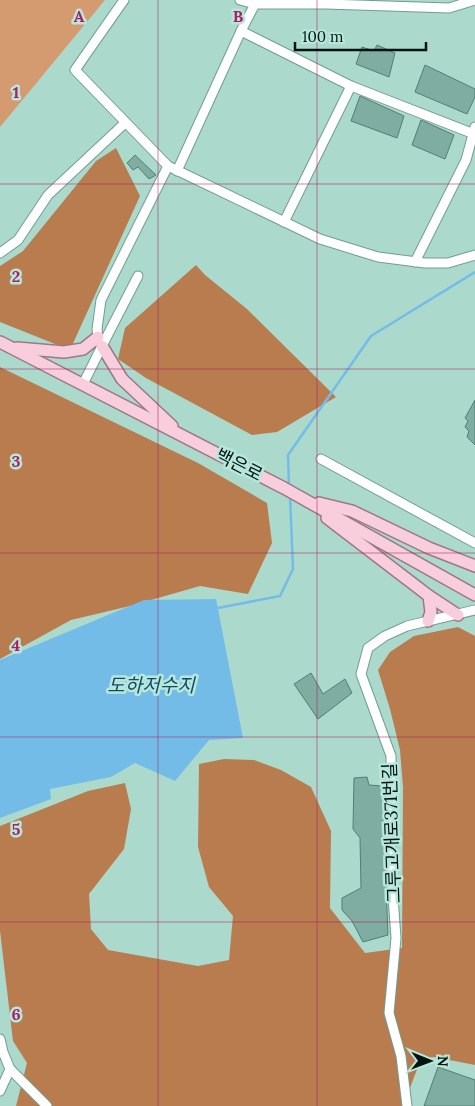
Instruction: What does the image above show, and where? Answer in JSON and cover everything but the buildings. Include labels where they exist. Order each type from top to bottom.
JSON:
[{"type":"main road","points":[[5,344],[64,352],[83,349],[100,341],[122,380],[182,436]]},
{"type":"main road","name":"백은로","points":[[5,344],[284,488],[471,592]]},
{"type":"main road","points":[[299,497],[352,511],[429,548],[475,566]]},
{"type":"main road","points":[[299,497],[373,555],[458,615]]},
{"type":"main road","points":[[428,622],[431,612],[429,596]]},
{"type":"street","points":[[124,0],[75,70],[124,123],[168,166],[320,239],[378,257],[415,262],[448,263],[475,255]]},
{"type":"street","points":[[240,0],[255,4],[449,8],[475,0]]},
{"type":"street","points":[[177,171],[255,4]]},
{"type":"street","points":[[241,31],[351,86],[475,131],[466,160],[415,262]]},
{"type":"street","points":[[284,222],[351,86]]},
{"type":"street","points":[[0,253],[18,240],[48,195],[124,123]]},
{"type":"street","points":[[100,341],[101,300],[168,166]]},
{"type":"street","points":[[83,384],[100,341],[138,276]]},
{"type":"street","points":[[321,459],[475,543]]},
{"type":"street","name":"그루고개로371번길","points":[[407,1106],[401,1056],[389,1013],[396,938],[391,869],[391,756],[361,674],[368,648],[385,636],[407,626],[475,610]]},
{"type":"street","points":[[0,1038],[2,1052],[10,1069],[48,1106]]},
{"type":"street","points":[[0,1091],[10,1069]]},
{"type":"shaded area","points":[[0,0],[105,0],[0,127]]},
{"type":"shaded area","points":[[116,148],[140,196],[70,350],[0,322],[0,266],[23,251],[96,161]]},
{"type":"shaded area","points":[[196,265],[205,275],[247,309],[336,397],[277,432],[252,435],[146,378],[118,359],[125,328]]},
{"type":"shaded area","points":[[0,367],[198,463],[267,503],[272,543],[248,594],[200,586],[71,620],[0,659]]},
{"type":"shaded area","points":[[458,627],[475,636],[475,1065],[434,1057],[421,1059],[403,1106],[16,1106],[27,1063],[13,1041],[0,931],[0,826],[88,791],[125,783],[131,809],[124,849],[89,894],[91,929],[108,950],[198,966],[229,960],[233,916],[209,887],[198,847],[199,764],[224,759],[254,760],[281,770],[311,787],[331,831],[330,908],[365,953],[402,948],[403,787],[400,750],[378,670],[390,652],[414,636]]},
{"type":"water","name":"도하저수지","points":[[216,599],[243,738],[209,740],[175,781],[135,763],[111,777],[50,789],[51,799],[0,818],[0,660],[144,600]]},
{"type":"waterway","points":[[289,487],[288,455],[371,336],[475,272]]},
{"type":"waterway","points":[[218,608],[280,596],[293,569],[290,495]]}]
